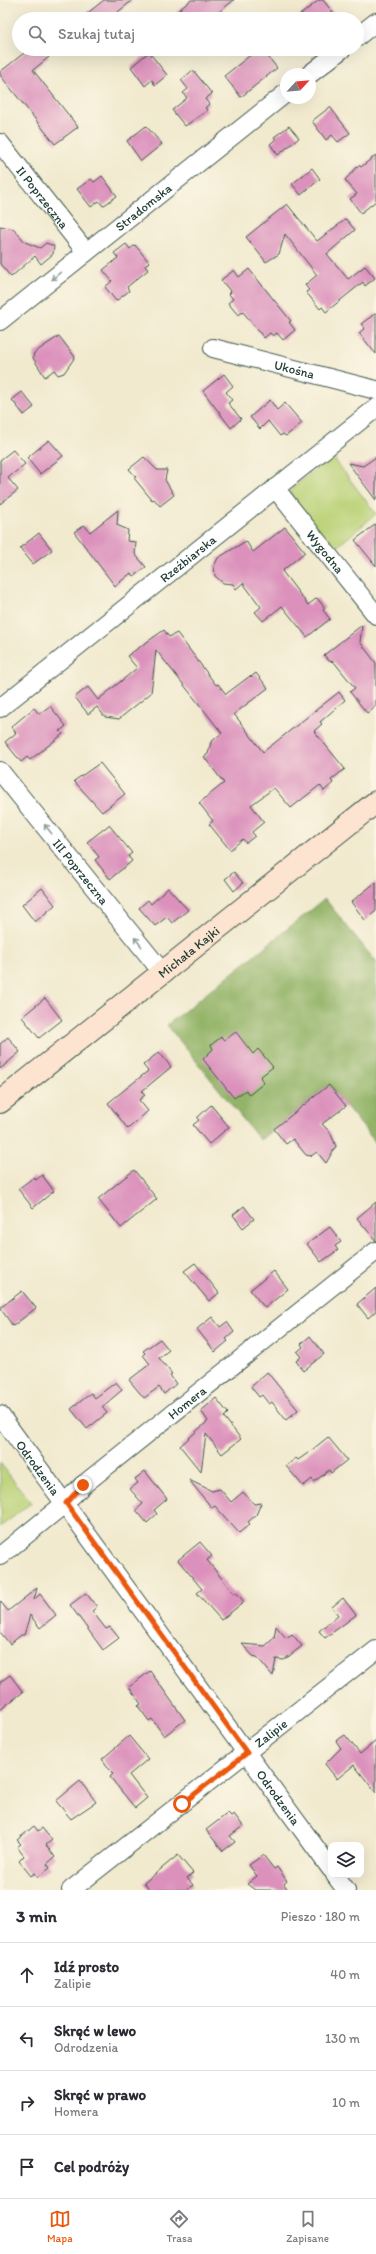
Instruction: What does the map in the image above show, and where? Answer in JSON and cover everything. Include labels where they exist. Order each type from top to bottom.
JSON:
[{"type":"street","points":[[364,31],[376,22]]},
{"type":"street","points":[[316,69],[333,56]]},
{"type":"street","name":"Stradomska","points":[[0,321],[280,99]]},
{"type":"street","name":"II Poprzeczna","points":[[0,143],[86,252]]},
{"type":"street","name":"Ukośna","points":[[213,348],[376,390]]},
{"type":"street","name":"Rzeźbiarska","points":[[0,708],[376,408]]},
{"type":"street","name":"Wygodna","points":[[275,488],[376,615]]},
{"type":"street","name":"III Poprzeczna","points":[[0,771],[162,972]]},
{"type":"street","name":"Michała Kajki","points":[[0,1102],[376,802]]},
{"type":"street","name":"Homera","points":[[0,1556],[66,1503],[83,1485],[376,1251]]},
{"type":"street","name":"Odrodzenia","points":[[0,1415],[66,1503],[328,1865]]},
{"type":"street","name":"Zalipie","points":[[71,1890],[376,1650]]},
{"type":"street","points":[[337,1878],[346,1890]]},
{"type":"green space","points":[[332,456],[376,514],[333,550],[291,496],[291,489]]},
{"type":"green space","points":[[325,899],[376,962],[376,1143],[329,1085],[260,1140],[167,1025]]},
{"type":"green space","points":[[0,1463],[31,1503],[0,1527]]},
{"type":"building","points":[[104,0],[133,0],[118,12],[89,12]]},
{"type":"building","points":[[191,0],[234,0],[219,12],[176,12]]},
{"type":"building","points":[[319,0],[323,0],[332,12],[304,12]]},
{"type":"building","points":[[20,56],[48,56],[49,57],[33,70],[78,127],[55,144],[0,75],[0,72]]},
{"type":"building","points":[[144,56],[152,56],[167,75],[155,85],[152,80],[145,86],[131,67]]},
{"type":"building","points":[[249,56],[268,56],[277,68],[241,97],[224,76]]},
{"type":"building","points":[[193,70],[212,94],[205,99],[209,104],[205,108],[208,110],[185,126],[172,110],[187,98],[183,93],[188,89],[181,80]]},
{"type":"building","points":[[330,107],[350,133],[338,142],[332,135],[326,140],[312,121]]},
{"type":"building","points":[[146,126],[162,144],[141,161],[127,141]]},
{"type":"building","points":[[289,126],[299,138],[278,155],[270,144],[276,139],[274,137]]},
{"type":"building","points":[[376,155],[376,201],[361,213],[350,199],[357,194],[345,180],[359,165],[361,167]]},
{"type":"building","points":[[312,168],[320,179],[301,195],[292,184]]},
{"type":"building","points":[[102,176],[117,196],[103,206],[99,201],[91,207],[77,189],[91,179],[94,182]]},
{"type":"building","points":[[287,204],[317,241],[346,219],[355,230],[327,254],[348,279],[365,266],[375,278],[365,286],[363,282],[326,312],[322,307],[320,309],[306,292],[309,290],[305,285],[317,275],[285,234],[279,254],[266,262],[246,237]]},
{"type":"building","points":[[0,226],[14,229],[25,242],[40,248],[46,243],[54,246],[53,254],[41,264],[35,256],[11,277],[0,264]]},
{"type":"building","points":[[126,244],[130,249],[135,245],[149,262],[145,266],[148,270],[127,287],[129,291],[116,301],[105,287],[112,281],[103,270],[118,258],[114,253]]},
{"type":"building","points":[[249,269],[291,321],[289,322],[295,330],[283,340],[277,333],[273,336],[270,333],[264,338],[243,312],[238,315],[228,303],[233,299],[229,294],[231,292],[221,280],[234,270],[239,277]]},
{"type":"building","points":[[376,313],[376,354],[359,333],[365,328],[361,324]]},
{"type":"building","points":[[59,336],[75,357],[64,373],[58,375],[54,370],[45,377],[33,358],[34,353]]},
{"type":"building","points":[[224,374],[233,386],[226,392],[232,400],[228,403],[241,419],[231,428],[203,391]]},
{"type":"building","points":[[22,392],[34,407],[24,415],[12,400]]},
{"type":"building","points":[[270,400],[277,410],[285,403],[302,423],[286,436],[283,434],[280,436],[268,421],[260,429],[250,417]]},
{"type":"building","points":[[49,440],[63,456],[40,474],[27,458]]},
{"type":"building","points":[[13,450],[25,464],[8,478],[18,490],[0,504],[0,460]]},
{"type":"building","points":[[144,457],[157,470],[167,470],[165,480],[174,495],[160,506],[154,499],[152,500],[134,478],[136,477],[129,469]]},
{"type":"building","points":[[376,457],[376,500],[348,463],[363,466]]},
{"type":"building","points":[[118,510],[117,525],[128,530],[127,541],[136,542],[135,554],[146,567],[134,576],[131,573],[115,586],[74,532],[84,525],[90,532]]},
{"type":"building","points":[[376,524],[376,566],[355,540]]},
{"type":"building","points":[[285,527],[305,552],[282,571],[308,605],[317,598],[325,608],[323,610],[330,619],[307,637],[282,606],[263,621],[255,612],[261,607],[243,583],[236,589],[233,584],[223,583],[215,576],[214,566],[218,558],[246,541],[253,552]]},
{"type":"building","points":[[39,533],[52,550],[33,564],[20,548]]},
{"type":"building","points":[[362,625],[360,642],[376,663],[376,706],[367,713],[350,692],[355,688],[334,662],[329,661],[324,655]]},
{"type":"building","points":[[164,630],[169,637],[177,633],[216,685],[218,684],[226,694],[256,673],[268,688],[234,714],[263,752],[339,692],[345,700],[320,722],[322,724],[314,731],[345,769],[331,780],[333,783],[324,791],[320,785],[291,808],[274,788],[251,805],[264,822],[252,832],[255,836],[246,843],[243,839],[230,850],[209,824],[213,821],[199,803],[224,783],[204,757],[208,754],[211,742],[222,733],[156,650],[151,693],[119,719],[105,717],[97,707],[88,714],[75,697],[88,687],[98,700],[137,668],[127,656]]},
{"type":"building","points":[[50,706],[66,726],[60,731],[63,734],[30,760],[27,757],[21,762],[5,742],[16,733],[11,727],[34,708],[39,714]]},
{"type":"building","points":[[100,763],[125,794],[102,812],[74,781]]},
{"type":"building","points":[[109,825],[132,853],[128,856],[132,861],[110,879],[95,860],[99,857],[87,842]]},
{"type":"building","points":[[234,872],[243,883],[234,891],[225,879]]},
{"type":"building","points":[[376,882],[376,911],[365,920],[351,902]]},
{"type":"building","points":[[42,888],[55,905],[35,922],[22,905]]},
{"type":"building","points":[[168,888],[188,910],[172,923],[167,917],[155,926],[139,908],[148,900],[151,904]]},
{"type":"building","points":[[45,998],[62,1020],[39,1038],[22,1017]]},
{"type":"building","points":[[236,1032],[253,1054],[258,1049],[273,1067],[260,1077],[264,1083],[249,1095],[246,1090],[234,1098],[203,1059],[213,1049],[211,1045],[221,1037],[224,1040]]},
{"type":"building","points":[[8,1037],[20,1052],[0,1069],[0,1044]]},
{"type":"building","points":[[159,1052],[171,1067],[142,1091],[145,1095],[139,1100],[148,1111],[128,1129],[108,1103],[148,1071],[143,1065]]},
{"type":"building","points":[[329,1085],[346,1106],[322,1124],[330,1132],[336,1146],[326,1163],[317,1152],[311,1156],[306,1155],[293,1139],[286,1144],[274,1129]]},
{"type":"building","points":[[211,1105],[229,1127],[209,1144],[193,1125],[199,1120],[197,1118]]},
{"type":"building","points":[[134,1170],[157,1199],[121,1228],[98,1199]]},
{"type":"building","points":[[42,1175],[54,1191],[33,1208],[18,1189],[34,1177],[36,1180]]},
{"type":"building","points":[[376,1202],[376,1241],[357,1218]]},
{"type":"building","points":[[244,1206],[254,1219],[243,1228],[233,1215]]},
{"type":"building","points":[[330,1227],[341,1242],[335,1246],[338,1250],[321,1262],[307,1244]]},
{"type":"building","points":[[195,1263],[219,1293],[209,1301],[184,1271]]},
{"type":"building","points":[[274,1271],[288,1289],[265,1308],[250,1290]]},
{"type":"building","points":[[376,1288],[376,1311],[368,1318],[357,1304]]},
{"type":"building","points":[[22,1291],[36,1308],[13,1326],[0,1308]]},
{"type":"building","points":[[212,1317],[220,1327],[227,1322],[234,1332],[226,1339],[228,1341],[215,1352],[197,1329]]},
{"type":"building","points":[[310,1336],[324,1354],[303,1371],[296,1361],[301,1357],[297,1352],[303,1347],[301,1344]]},
{"type":"building","points":[[160,1339],[169,1350],[159,1358],[172,1374],[170,1375],[176,1384],[164,1394],[159,1387],[144,1398],[129,1380],[150,1364],[143,1355],[145,1353],[143,1351]]},
{"type":"building","points":[[267,1372],[298,1410],[286,1420],[272,1402],[269,1404],[262,1395],[259,1397],[251,1387]]},
{"type":"building","points":[[116,1382],[122,1390],[102,1407],[107,1413],[87,1429],[71,1409],[91,1393],[95,1398]]},
{"type":"building","points":[[216,1398],[228,1413],[224,1417],[241,1439],[222,1454],[206,1434],[201,1472],[180,1446],[208,1421],[201,1411]]},
{"type":"building","points":[[328,1437],[347,1460],[331,1473],[329,1470],[314,1482],[312,1479],[303,1486],[286,1466],[296,1458],[298,1460]]},
{"type":"building","points":[[145,1471],[167,1499],[154,1510],[157,1514],[147,1523],[136,1510],[143,1504],[130,1489],[138,1483],[135,1479]]},
{"type":"building","points":[[189,1480],[212,1491],[220,1489],[231,1502],[243,1492],[254,1504],[261,1503],[256,1515],[248,1522],[250,1524],[239,1533],[215,1506],[212,1508]]},
{"type":"building","points":[[200,1542],[212,1556],[207,1560],[234,1594],[236,1592],[244,1602],[221,1620],[197,1593],[202,1589],[178,1560]]},
{"type":"building","points":[[37,1588],[34,1600],[40,1594],[56,1615],[40,1628],[30,1615],[24,1635],[21,1635],[10,1644],[0,1632],[0,1601],[8,1611]]},
{"type":"building","points":[[86,1593],[97,1607],[92,1611],[106,1629],[110,1627],[119,1638],[103,1650],[70,1605]]},
{"type":"building","points":[[343,1598],[356,1615],[325,1638],[319,1631],[338,1615],[332,1607]]},
{"type":"building","points":[[276,1626],[286,1638],[292,1634],[302,1646],[284,1660],[276,1659],[273,1676],[257,1657],[253,1656],[242,1644],[265,1646],[274,1638]]},
{"type":"building","points":[[150,1671],[185,1720],[164,1736],[152,1719],[149,1721],[138,1706],[141,1704],[129,1687]]},
{"type":"building","points":[[10,1675],[23,1692],[0,1710],[0,1682]]},
{"type":"building","points":[[345,1735],[360,1754],[376,1741],[376,1793],[354,1765],[337,1779],[325,1764],[341,1748],[336,1741]]},
{"type":"building","points":[[129,1736],[148,1759],[129,1775],[147,1798],[135,1808],[110,1777],[113,1774],[102,1759]]},
{"type":"building","points":[[80,1781],[96,1802],[71,1819],[56,1801]]},
{"type":"building","points":[[228,1813],[231,1816],[234,1814],[243,1826],[230,1836],[235,1842],[223,1851],[206,1830]]},
{"type":"building","points":[[34,1826],[38,1831],[42,1828],[52,1840],[46,1845],[55,1857],[47,1864],[50,1868],[38,1877],[35,1873],[31,1876],[19,1861],[24,1856],[17,1847],[21,1844],[17,1840]]},
{"type":"building","points":[[178,1855],[193,1873],[187,1878],[193,1885],[187,1890],[150,1890],[144,1883]]},
{"type":"building","points":[[263,1855],[274,1869],[277,1867],[287,1881],[284,1884],[288,1890],[255,1890],[247,1884],[257,1876],[249,1865]]},
{"type":"route","points":[[83,1485],[66,1503],[247,1753],[182,1804]]}]
